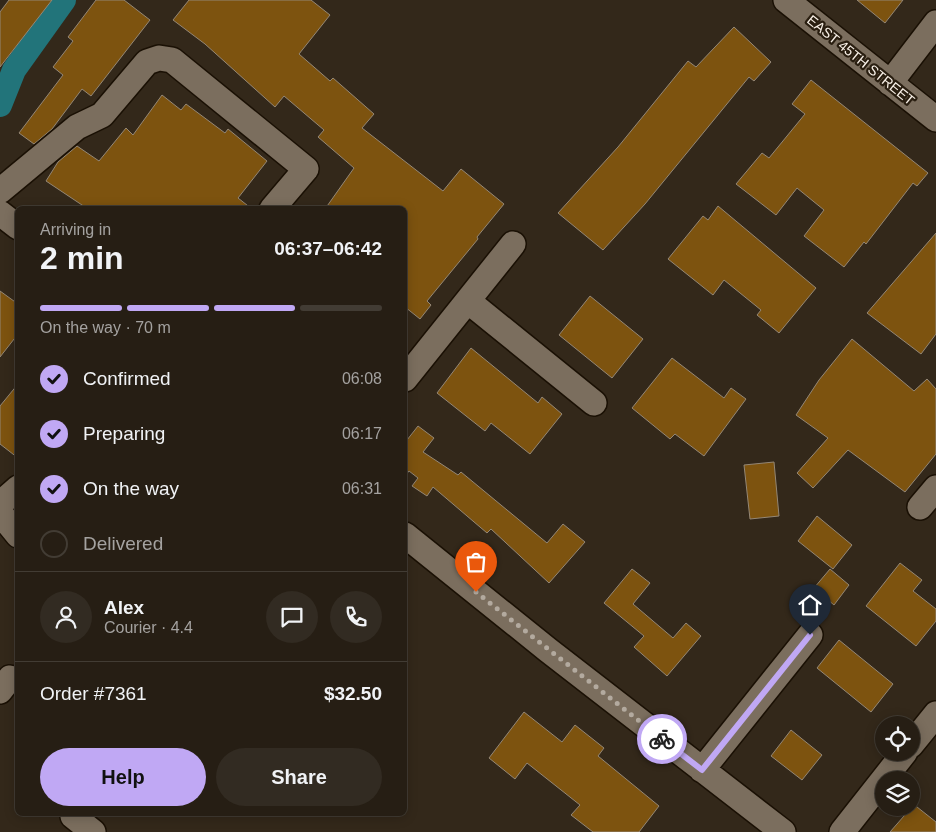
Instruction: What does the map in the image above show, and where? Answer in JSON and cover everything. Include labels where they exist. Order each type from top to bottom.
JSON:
[{"type":"street","name":"EAST 45TH STREET","points":[[786,0],[936,120]]},
{"type":"street","points":[[890,82],[936,23]]},
{"type":"street","points":[[0,191],[77,127],[102,115],[147,62],[159,58],[172,60],[306,169],[275,206]]},
{"type":"street","points":[[0,213],[15,225]]},
{"type":"street","points":[[407,377],[513,244]]},
{"type":"street","points":[[468,301],[594,402]]},
{"type":"street","points":[[920,507],[936,488]]},
{"type":"street","points":[[0,504],[15,491]]},
{"type":"street","points":[[0,513],[15,531]]},
{"type":"street","points":[[407,537],[548,650],[783,832]]},
{"type":"street","points":[[702,770],[810,635]]},
{"type":"street","points":[[920,734],[936,714]]},
{"type":"street","points":[[842,832],[898,761]]},
{"type":"street","points":[[73,816],[93,832]]},
{"type":"building","points":[[9,0],[52,0],[0,67],[0,12]]},
{"type":"building","points":[[96,0],[124,0],[150,20],[91,96],[82,89],[52,129],[34,144],[19,133],[63,75],[53,67],[73,41],[68,37]]},
{"type":"building","points":[[189,0],[311,0],[330,15],[299,54],[330,81],[333,78],[374,114],[362,128],[443,191],[461,169],[504,204],[427,301],[431,305],[420,319],[407,309],[407,206],[327,206],[354,168],[318,137],[324,130],[284,96],[275,107],[205,44],[173,20]]},
{"type":"building","points":[[857,0],[903,0],[885,23]]},
{"type":"building","points":[[734,27],[771,62],[754,81],[749,77],[645,204],[603,250],[558,213],[618,147],[688,61],[696,67]]},
{"type":"building","points":[[811,80],[928,173],[917,186],[913,183],[866,244],[864,242],[844,267],[804,236],[824,210],[797,188],[776,215],[736,184],[762,153],[769,158],[805,114],[792,104]]},
{"type":"building","points":[[162,95],[181,110],[186,104],[225,133],[228,129],[267,161],[238,198],[248,206],[84,206],[46,181],[58,162],[77,146],[99,161],[126,128],[133,135]]},
{"type":"building","points":[[718,206],[816,288],[779,333],[757,315],[761,310],[724,280],[713,295],[668,259],[703,216],[708,220]]},
{"type":"building","points":[[936,233],[936,334],[921,354],[867,313]]},
{"type":"building","points":[[0,291],[15,302],[15,338],[0,357]]},
{"type":"building","points":[[590,296],[643,339],[612,378],[559,335]]},
{"type":"building","points":[[852,339],[914,391],[927,379],[936,389],[936,454],[905,492],[848,450],[813,488],[797,473],[828,438],[796,415],[819,380]]},
{"type":"building","points":[[471,348],[538,403],[542,397],[562,414],[530,454],[491,423],[485,431],[437,393]]},
{"type":"building","points":[[672,358],[724,398],[731,388],[746,399],[704,456],[675,434],[670,439],[632,408]]},
{"type":"building","points":[[15,388],[15,456],[0,444],[0,406]]},
{"type":"building","points":[[418,426],[434,438],[423,452],[458,475],[461,472],[547,543],[563,524],[585,542],[549,583],[491,529],[487,533],[433,487],[427,496],[412,486],[418,478],[409,471],[407,474],[407,440]]},
{"type":"building","points":[[774,462],[779,516],[750,519],[744,465]]},
{"type":"building","points":[[817,516],[852,545],[833,569],[798,541]]},
{"type":"building","points":[[900,563],[922,580],[913,591],[936,609],[936,621],[916,646],[866,606]]},
{"type":"building","points":[[632,569],[650,583],[633,604],[673,638],[686,623],[701,636],[667,676],[634,647],[644,636],[604,603]]},
{"type":"building","points":[[830,569],[849,585],[834,605],[814,588]]},
{"type":"building","points":[[839,640],[893,684],[871,712],[817,668]]},
{"type":"building","points":[[524,712],[562,742],[575,725],[604,748],[598,756],[659,806],[639,832],[593,832],[571,815],[580,805],[527,763],[515,779],[489,758]]},
{"type":"building","points":[[791,730],[822,755],[802,780],[771,756]]},
{"type":"building","points":[[920,809],[936,822],[936,832],[890,832],[904,816],[920,816]]},
{"type":"waterway","points":[[0,105],[14,70],[64,0]]},
{"type":"way so far","points":[[476,592],[662,739]]},
{"type":"route","points":[[662,739],[702,770],[810,635]]}]
